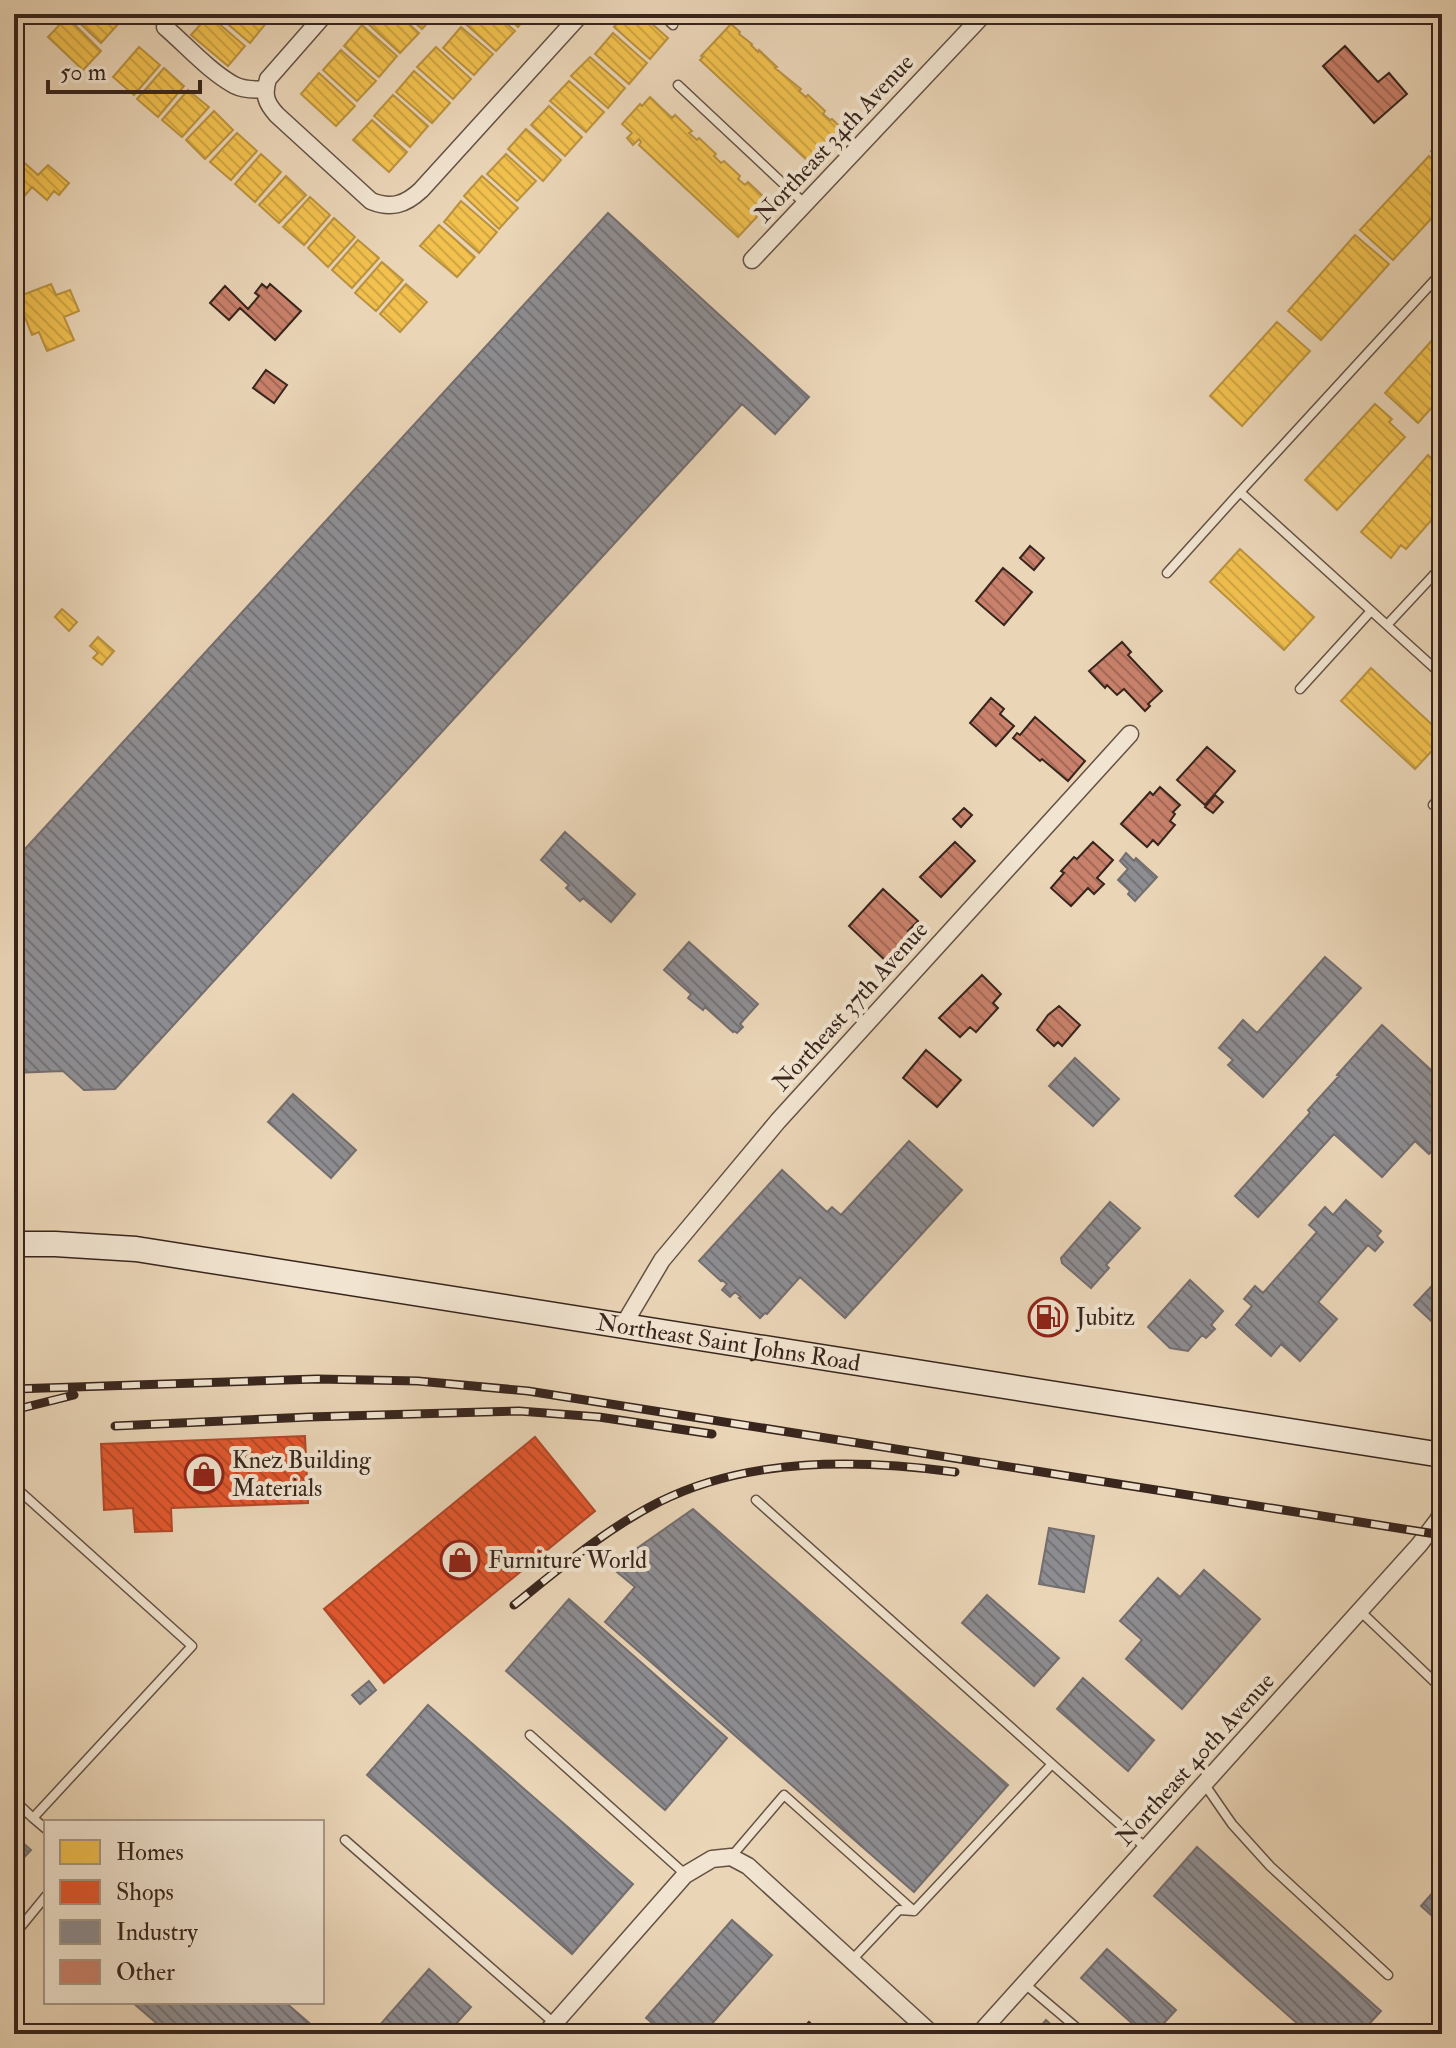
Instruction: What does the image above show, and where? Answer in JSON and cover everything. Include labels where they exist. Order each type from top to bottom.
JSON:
[{"type":"main road","name":"Northeast Saint Johns Road","points":[[14,1244],[136,1249],[1442,1455]]},
{"type":"street","points":[[325,14],[274,70],[268,79],[265,94],[269,106],[277,115],[371,201],[388,206],[402,204],[421,190],[581,14]]},
{"type":"street","name":"Northeast 34th Avenue","points":[[752,260],[984,14]]},
{"type":"street","points":[[165,27],[234,85],[265,94]]},
{"type":"street","name":"Northeast 37th Avenue","points":[[624,1324],[662,1260],[778,1121],[1130,734]]},
{"type":"street","name":"Northeast 40th Avenue","points":[[979,2034],[1430,1533],[1442,1512]]},
{"type":"street","points":[[549,2029],[685,1875],[712,1859],[731,1857],[756,1872],[932,2034]]},
{"type":"lane","points":[[662,14],[673,25]]},
{"type":"lane","points":[[678,85],[805,204]]},
{"type":"lane","points":[[1167,573],[1442,272]]},
{"type":"lane","points":[[1240,492],[1442,675]]},
{"type":"lane","points":[[1387,625],[1442,566]]},
{"type":"lane","points":[[1300,689],[1371,611]]},
{"type":"lane","points":[[1433,805],[1442,795]]},
{"type":"lane","points":[[14,1486],[192,1646],[33,1818]]},
{"type":"lane","points":[[756,1500],[1147,1848]]},
{"type":"lane","points":[[1360,1611],[1442,1689]]},
{"type":"lane","points":[[530,1735],[685,1875]]},
{"type":"lane","points":[[914,1911],[1052,1764]]},
{"type":"lane","points":[[1205,1785],[1232,1824],[1270,1866],[1388,1975]]},
{"type":"lane","points":[[731,1857],[784,1795],[914,1911]]},
{"type":"lane","points":[[14,1800],[44,1827]]},
{"type":"lane","points":[[345,1840],[549,2029]]},
{"type":"lane","points":[[14,1935],[44,1898]]},
{"type":"lane","points":[[851,1961],[899,1910],[914,1911]]},
{"type":"lane","points":[[1025,1984],[1084,2034]]},
{"type":"building: Homes","points":[[70,14],[111,14],[120,22],[101,43]]},
{"type":"building: Homes","points":[[216,14],[257,14],[267,22],[250,43]]},
{"type":"building: Homes","points":[[373,14],[398,14],[419,33],[400,53],[366,22]]},
{"type":"building: Homes","points":[[405,14],[436,14],[422,29]]},
{"type":"building: Homes","points":[[465,14],[496,14],[515,31],[496,51],[460,19]]},
{"type":"building: Homes","points":[[504,14],[529,14],[518,27]]},
{"type":"building: Homes","points":[[626,14],[641,14],[668,38],[650,59],[614,27]]},
{"type":"building: Homes","points":[[209,15],[245,46],[228,66],[191,35]]},
{"type":"building: Homes","points":[[67,17],[101,51],[83,70],[48,37]]},
{"type":"building: Homes","points":[[731,24],[842,129],[810,163],[700,60]]},
{"type":"building: Homes","points":[[362,25],[397,56],[379,77],[344,46]]},
{"type":"building: Homes","points":[[461,27],[493,54],[474,75],[443,48]]},
{"type":"building: Homes","points":[[613,33],[647,63],[629,84],[595,54]]},
{"type":"building: Homes","points":[[139,47],[160,65],[134,95],[113,77]]},
{"type":"building: Homes","points":[[436,47],[471,79],[453,99],[417,67]]},
{"type":"building: Homes","points":[[341,50],[376,81],[357,101],[323,70]]},
{"type":"building: Homes","points":[[590,57],[625,88],[608,108],[571,76]]},
{"type":"building: Homes","points":[[164,68],[184,86],[158,117],[137,99]]},
{"type":"building: Homes","points":[[414,71],[450,103],[432,123],[396,92]]},
{"type":"building: Homes","points":[[319,73],[355,106],[336,126],[301,94]]},
{"type":"building: Homes","points":[[569,81],[604,112],[586,132],[550,101]]},
{"type":"building: Homes","points":[[188,90],[209,107],[182,137],[162,120]]},
{"type":"building: Homes","points":[[393,95],[428,126],[410,147],[374,116]]},
{"type":"building: Homes","points":[[650,97],[672,118],[675,115],[692,131],[689,133],[697,140],[699,138],[721,163],[724,161],[740,176],[738,179],[745,185],[748,182],[765,198],[762,201],[767,206],[738,237],[639,145],[639,139],[633,145],[627,138],[632,133],[622,124]]},
{"type":"building: Homes","points":[[549,106],[582,137],[565,156],[531,125]]},
{"type":"building: Homes","points":[[214,111],[233,130],[205,159],[186,140]]},
{"type":"building: Homes","points":[[372,120],[407,152],[389,172],[353,140]]},
{"type":"building: Homes","points":[[526,129],[561,160],[543,181],[508,149]]},
{"type":"building: Homes","points":[[237,133],[257,151],[231,180],[210,162]]},
{"type":"building: Homes","points":[[1442,140],[1442,161],[1431,151]]},
{"type":"building: Homes","points":[[261,154],[281,172],[255,202],[235,184]]},
{"type":"building: Homes","points":[[506,154],[536,181],[517,201],[487,174]]},
{"type":"building: Homes","points":[[1429,156],[1442,168],[1442,207],[1393,260],[1360,230]]},
{"type":"building: Homes","points":[[18,157],[38,175],[48,165],[69,183],[59,195],[54,191],[47,200],[32,187],[17,205],[14,203],[14,161]]},
{"type":"building: Homes","points":[[286,176],[306,195],[279,223],[259,205]]},
{"type":"building: Homes","points":[[482,176],[518,208],[499,229],[464,196]]},
{"type":"building: Homes","points":[[310,197],[330,215],[304,245],[283,227]]},
{"type":"building: Homes","points":[[461,201],[497,232],[479,253],[444,222]]},
{"type":"building: Homes","points":[[334,218],[355,237],[328,267],[308,248]]},
{"type":"building: Homes","points":[[439,225],[475,257],[457,277],[420,246]]},
{"type":"building: Homes","points":[[1355,235],[1389,264],[1321,340],[1288,311]]},
{"type":"building: Homes","points":[[358,240],[379,258],[352,288],[332,270]]},
{"type":"building: Homes","points":[[382,262],[403,280],[376,311],[355,293]]},
{"type":"building: Homes","points":[[51,284],[56,295],[70,290],[79,311],[64,317],[74,340],[47,351],[39,332],[32,335],[17,297]]},
{"type":"building: Homes","points":[[406,284],[427,302],[400,332],[380,314]]},
{"type":"building: Homes","points":[[1277,322],[1310,351],[1242,426],[1210,396]]},
{"type":"building: Homes","points":[[1442,329],[1442,396],[1418,423],[1385,393]]},
{"type":"building: Homes","points":[[1375,404],[1392,419],[1389,422],[1405,437],[1337,510],[1305,480]]},
{"type":"building: Homes","points":[[1428,455],[1442,468],[1442,508],[1406,549],[1401,545],[1391,558],[1361,532]]},
{"type":"building: Homes","points":[[1240,549],[1314,617],[1284,650],[1210,582]]},
{"type":"building: Homes","points":[[62,609],[77,622],[69,631],[55,617]]},
{"type":"building: Homes","points":[[98,637],[114,651],[102,665],[93,658],[98,653],[90,646]]},
{"type":"building: Homes","points":[[1371,668],[1442,734],[1442,740],[1415,769],[1341,701]]},
{"type":"building: Shops","name":"Jubitz","points":[[1038,1306],[1061,1310],[1058,1328],[1035,1325]]},
{"type":"building: Shops","name":"Knez Building Materials","points":[[305,1436],[308,1503],[171,1508],[172,1531],[135,1532],[133,1508],[104,1510],[101,1444]]},
{"type":"building: Shops","name":"Furniture World","points":[[535,1437],[595,1511],[384,1683],[324,1609]]},
{"type":"building: Industry","points":[[608,213],[809,397],[775,434],[742,404],[115,1089],[84,1090],[63,1071],[14,1073],[14,861]]},
{"type":"building: Industry","points":[[565,832],[635,894],[611,922],[583,898],[580,901],[566,888],[569,885],[541,860]]},
{"type":"building: Industry","points":[[1126,853],[1157,877],[1135,901],[1128,894],[1130,891],[1118,880],[1128,869],[1120,861]]},
{"type":"building: Industry","points":[[689,942],[758,1004],[740,1024],[743,1027],[737,1033],[705,1007],[703,1010],[688,998],[691,994],[664,970]]},
{"type":"building: Industry","points":[[1325,957],[1361,988],[1263,1097],[1228,1065],[1233,1060],[1219,1048],[1243,1020],[1257,1033]]},
{"type":"building: Industry","points":[[1382,1025],[1442,1080],[1442,1140],[1429,1154],[1415,1141],[1382,1177],[1334,1134],[1258,1217],[1235,1196],[1310,1113],[1308,1110]]},
{"type":"building: Industry","points":[[1075,1058],[1119,1099],[1093,1126],[1049,1086]]},
{"type":"building: Industry","points":[[293,1094],[356,1150],[331,1178],[268,1122]]},
{"type":"building: Industry","points":[[909,1141],[962,1190],[845,1318],[800,1277],[760,1318],[735,1292],[730,1297],[722,1290],[727,1284],[699,1261],[782,1170],[827,1212],[832,1207],[841,1215]]},
{"type":"building: Industry","points":[[1346,1200],[1381,1231],[1377,1236],[1383,1242],[1375,1251],[1368,1245],[1318,1302],[1337,1319],[1300,1361],[1281,1344],[1271,1356],[1236,1325],[1252,1306],[1244,1299],[1255,1286],[1263,1293],[1317,1232],[1309,1225],[1325,1207],[1333,1215]]},
{"type":"building: Industry","points":[[1110,1202],[1140,1228],[1106,1265],[1109,1268],[1091,1288],[1062,1263],[1061,1258]]},
{"type":"building: Industry","points":[[1442,1275],[1442,1331],[1414,1305]]},
{"type":"building: Industry","points":[[1190,1280],[1223,1311],[1211,1325],[1215,1329],[1206,1338],[1202,1335],[1188,1351],[1170,1348],[1148,1327]]},
{"type":"building: Industry","points":[[693,1509],[1008,1785],[914,1892],[605,1622],[635,1587],[617,1572],[636,1549]]},
{"type":"building: Industry","points":[[1049,1528],[1094,1536],[1084,1592],[1039,1584]]},
{"type":"building: Industry","points":[[1204,1570],[1260,1619],[1182,1709],[1126,1659],[1142,1640],[1120,1621],[1158,1578],[1180,1597]]},
{"type":"building: Industry","points":[[987,1595],[1059,1658],[1034,1686],[962,1623]]},
{"type":"building: Industry","points":[[569,1599],[727,1738],[665,1810],[506,1671]]},
{"type":"building: Industry","points":[[1083,1678],[1154,1740],[1128,1771],[1057,1709]]},
{"type":"building: Industry","points":[[369,1681],[376,1690],[360,1704],[352,1695]]},
{"type":"building: Industry","points":[[428,1705],[633,1884],[572,1954],[367,1775]]},
{"type":"building: Industry","points":[[14,1811],[23,1819],[16,1827],[14,1826]]},
{"type":"building: Industry","points":[[14,1835],[31,1850],[14,1868]]},
{"type":"building: Industry","points":[[1197,1847],[1381,2011],[1360,2034],[1309,2034],[1154,1896]]},
{"type":"building: Industry","points":[[1442,1882],[1442,1925],[1421,1906]]},
{"type":"building: Industry","points":[[732,1920],[772,1955],[703,2034],[665,2034],[646,2018]]},
{"type":"building: Industry","points":[[1107,1949],[1176,2010],[1154,2034],[1144,2034],[1081,1978]]},
{"type":"building: Industry","points":[[429,1969],[471,2007],[447,2034],[372,2034]]},
{"type":"building: Industry","points":[[134,2004],[287,2004],[322,2034],[169,2034]]},
{"type":"building: Industry","points":[[1046,2020],[1061,2034],[1034,2034]]},
{"type":"building: Other","points":[[1345,46],[1378,82],[1389,73],[1407,94],[1374,123],[1323,66]]},
{"type":"building: Other","points":[[262,284],[267,288],[270,284],[301,311],[275,340],[240,308],[229,320],[210,303],[225,286],[248,309],[259,296],[255,293]]},
{"type":"building: Other","points":[[266,370],[287,385],[274,403],[253,388]]},
{"type":"building: Other","points":[[1030,546],[1044,558],[1034,570],[1020,558]]},
{"type":"building: Other","points":[[1003,568],[1032,592],[1004,625],[976,601]]},
{"type":"building: Other","points":[[1122,642],[1131,652],[1128,655],[1162,691],[1145,711],[1124,689],[1117,695],[1107,685],[1105,688],[1089,671]]},
{"type":"building: Other","points":[[991,698],[1004,709],[1000,714],[1014,726],[996,746],[970,723]]},
{"type":"building: Other","points":[[1035,717],[1085,761],[1068,781],[1013,738],[1017,733],[1020,735]]},
{"type":"building: Other","points":[[1207,747],[1235,771],[1205,805],[1177,780]]},
{"type":"building: Other","points":[[1160,787],[1180,805],[1170,821],[1175,825],[1158,845],[1153,840],[1147,847],[1121,824],[1150,792],[1153,795]]},
{"type":"building: Other","points":[[1215,795],[1223,802],[1213,813],[1205,807]]},
{"type":"building: Other","points":[[964,808],[972,815],[961,827],[953,819]]},
{"type":"building: Other","points":[[955,842],[975,861],[941,897],[920,877]]},
{"type":"building: Other","points":[[1093,842],[1113,860],[1097,878],[1104,884],[1094,894],[1088,888],[1071,906],[1051,888],[1064,873],[1061,871]]},
{"type":"building: Other","points":[[883,889],[918,921],[908,931],[914,937],[889,964],[849,926]]},
{"type":"building: Other","points":[[982,975],[1001,994],[993,1003],[998,1008],[976,1032],[970,1027],[960,1037],[939,1018]]},
{"type":"building: Other","points":[[1059,1006],[1080,1025],[1062,1046],[1058,1042],[1054,1046],[1037,1030]]},
{"type":"building: Other","points":[[926,1050],[961,1080],[937,1107],[903,1078]]},
{"type":"building: Other","points":[[809,2022],[822,2034],[797,2034]]},
{"type":"railway","points":[[14,1389],[317,1379],[418,1381],[528,1391],[1442,1535]]},
{"type":"railway","points":[[14,1410],[74,1395]]},
{"type":"railway","points":[[115,1426],[519,1411],[599,1417],[712,1434]]},
{"type":"railway","points":[[514,1605],[620,1524],[659,1502],[730,1476],[804,1465],[842,1464],[955,1472]]},
{"type":"place","name":"Jubitz","points":[[1048,1317]]},
{"type":"place","name":"Knez Building Materials","points":[[204,1474]]},
{"type":"place","name":"Furniture World","points":[[460,1560]]}]
